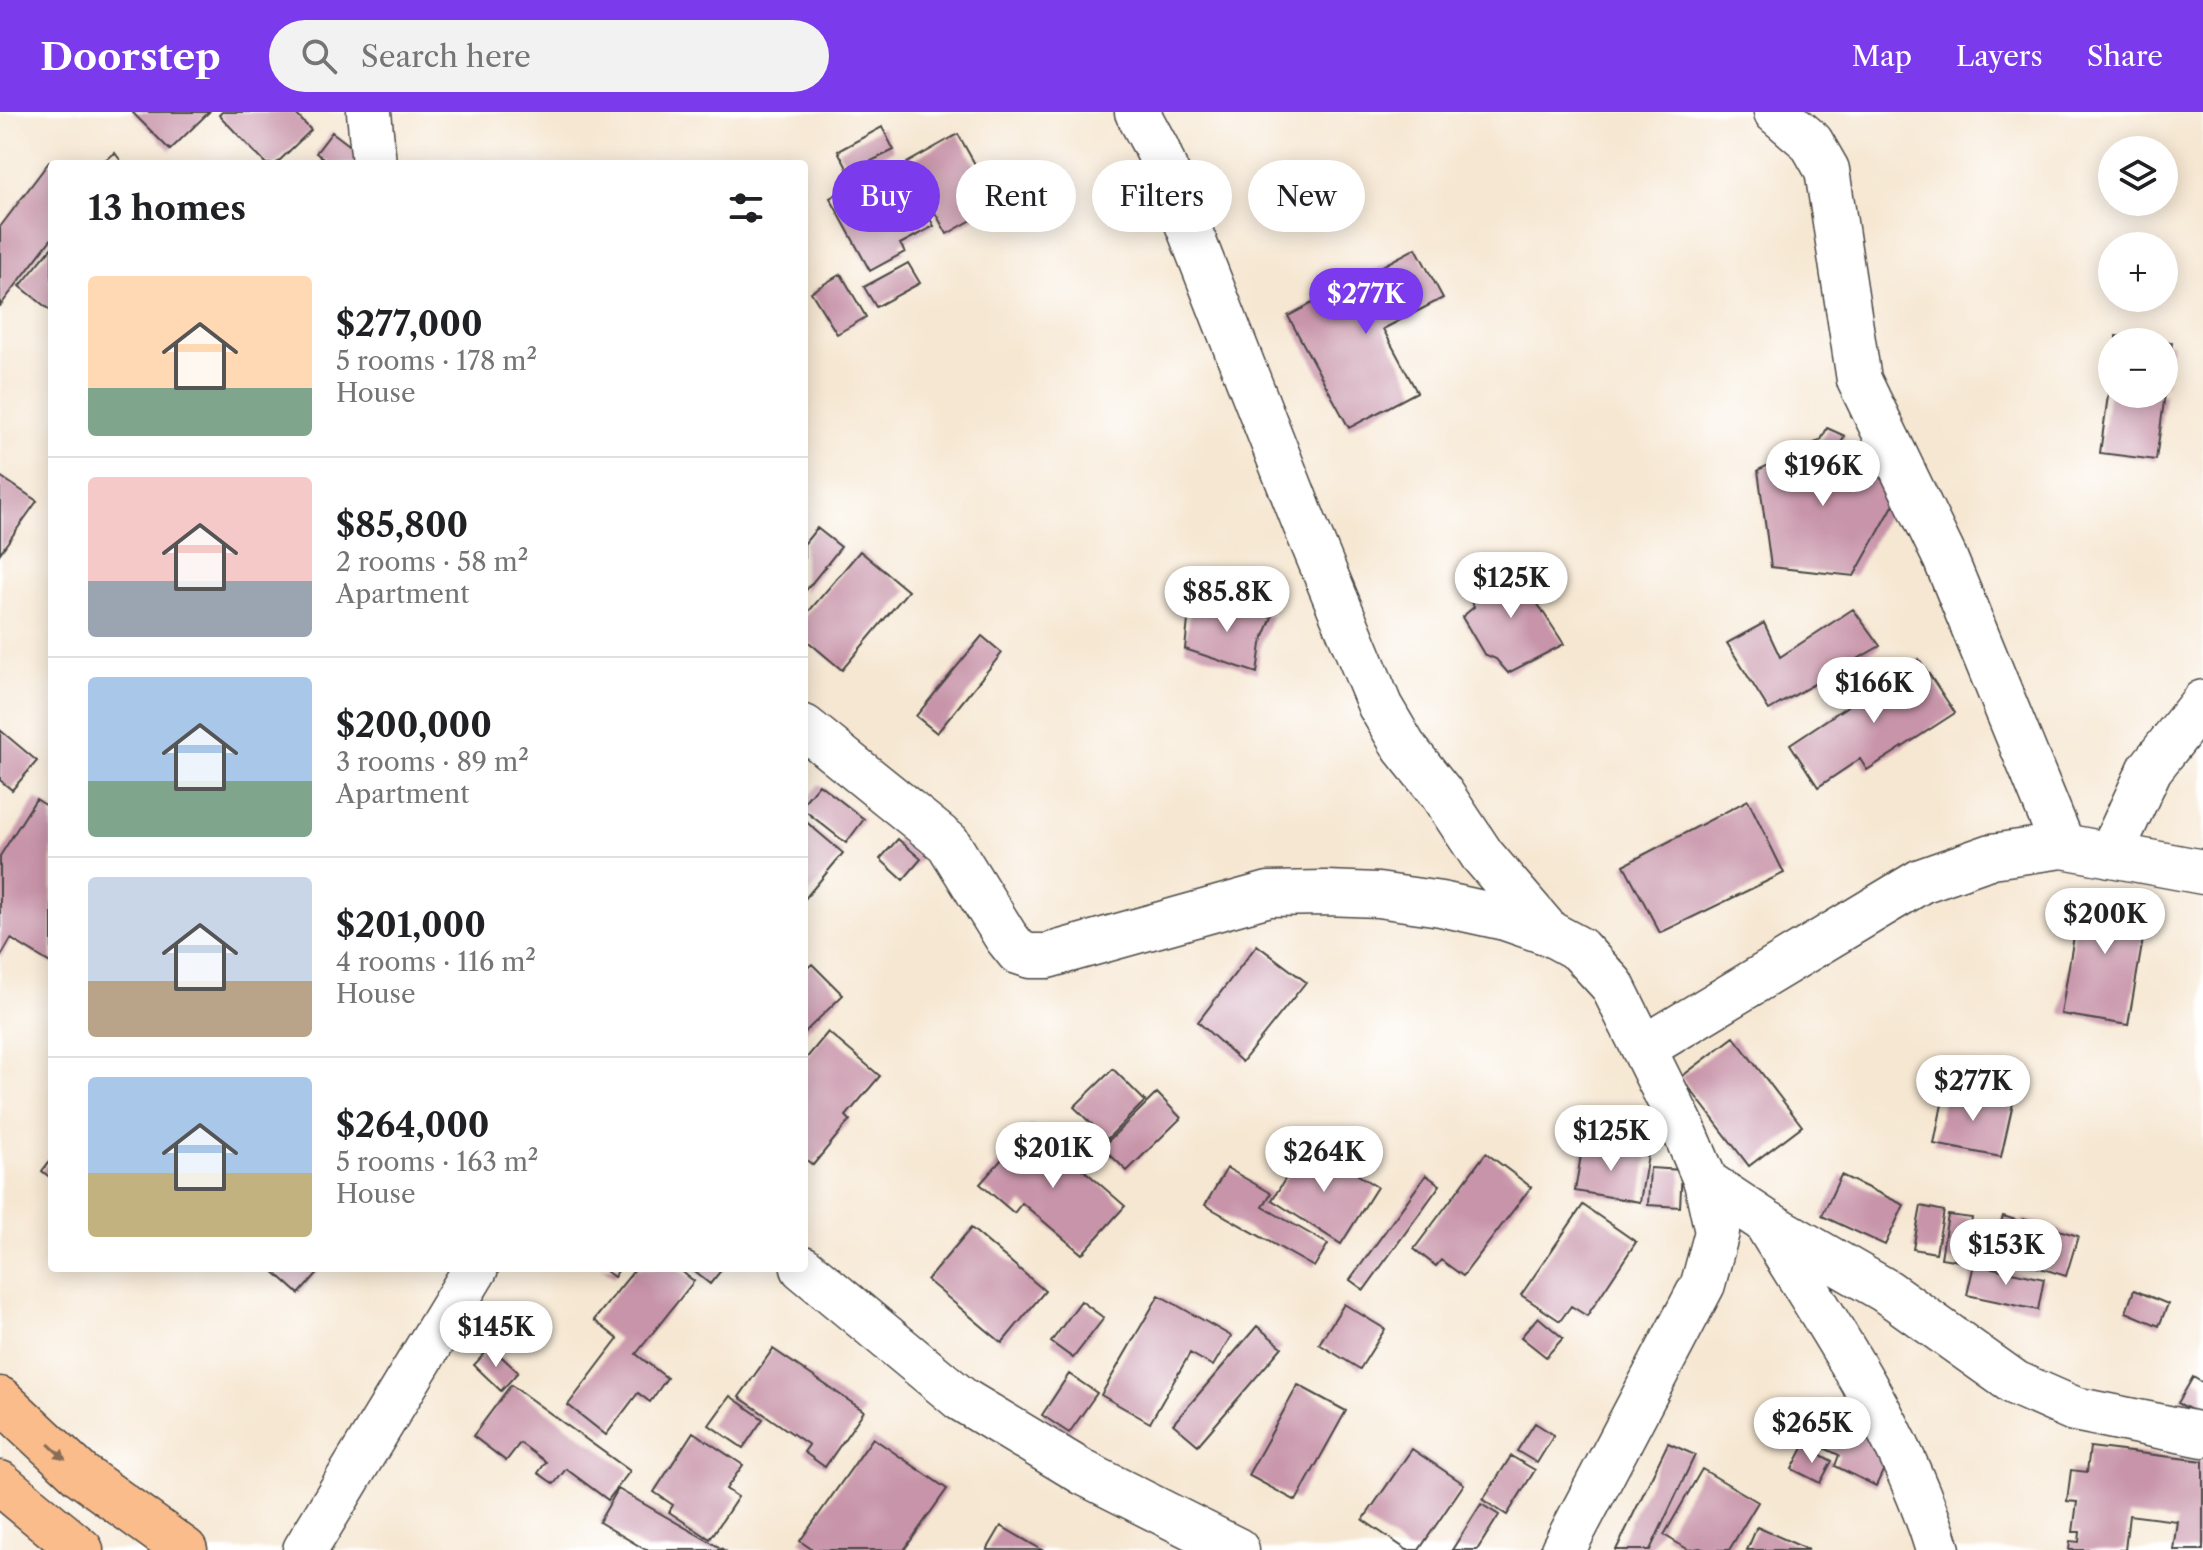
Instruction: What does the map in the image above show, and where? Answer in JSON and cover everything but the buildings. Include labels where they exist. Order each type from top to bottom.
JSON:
[{"type":"highway","points":[[0,1399],[80,1474],[185,1550]]},
{"type":"highway","points":[[0,1483],[81,1550]]},
{"type":"street","points":[[369,112],[374,160]]},
{"type":"street","points":[[1137,112],[1172,185],[1380,706],[1404,747],[1441,793],[1482,855],[1551,934]]},
{"type":"street","points":[[1776,112],[1811,142],[1827,170],[1859,380],[1945,558],[2063,846]]},
{"type":"street","points":[[2110,855],[2150,769],[2203,702]]},
{"type":"street","points":[[808,730],[948,843],[1006,937],[1018,952],[1030,956],[1047,956],[1269,894],[1365,895],[1441,904],[1505,918],[1551,934],[1579,949],[1612,985],[1644,1048],[1706,1182],[1717,1232],[1703,1284],[1563,1550]]},
{"type":"street","points":[[1644,1048],[1921,881],[1992,856],[2063,846],[2203,872]]},
{"type":"street","points":[[1706,1182],[1766,1222],[1886,1291],[2015,1383],[2074,1409],[2203,1435]]},
{"type":"street","points":[[1766,1222],[1863,1380],[1897,1445],[1938,1550]]},
{"type":"street","points":[[305,1550],[474,1272]]},
{"type":"street","points":[[808,1272],[961,1399],[1084,1473],[1237,1550]]}]
